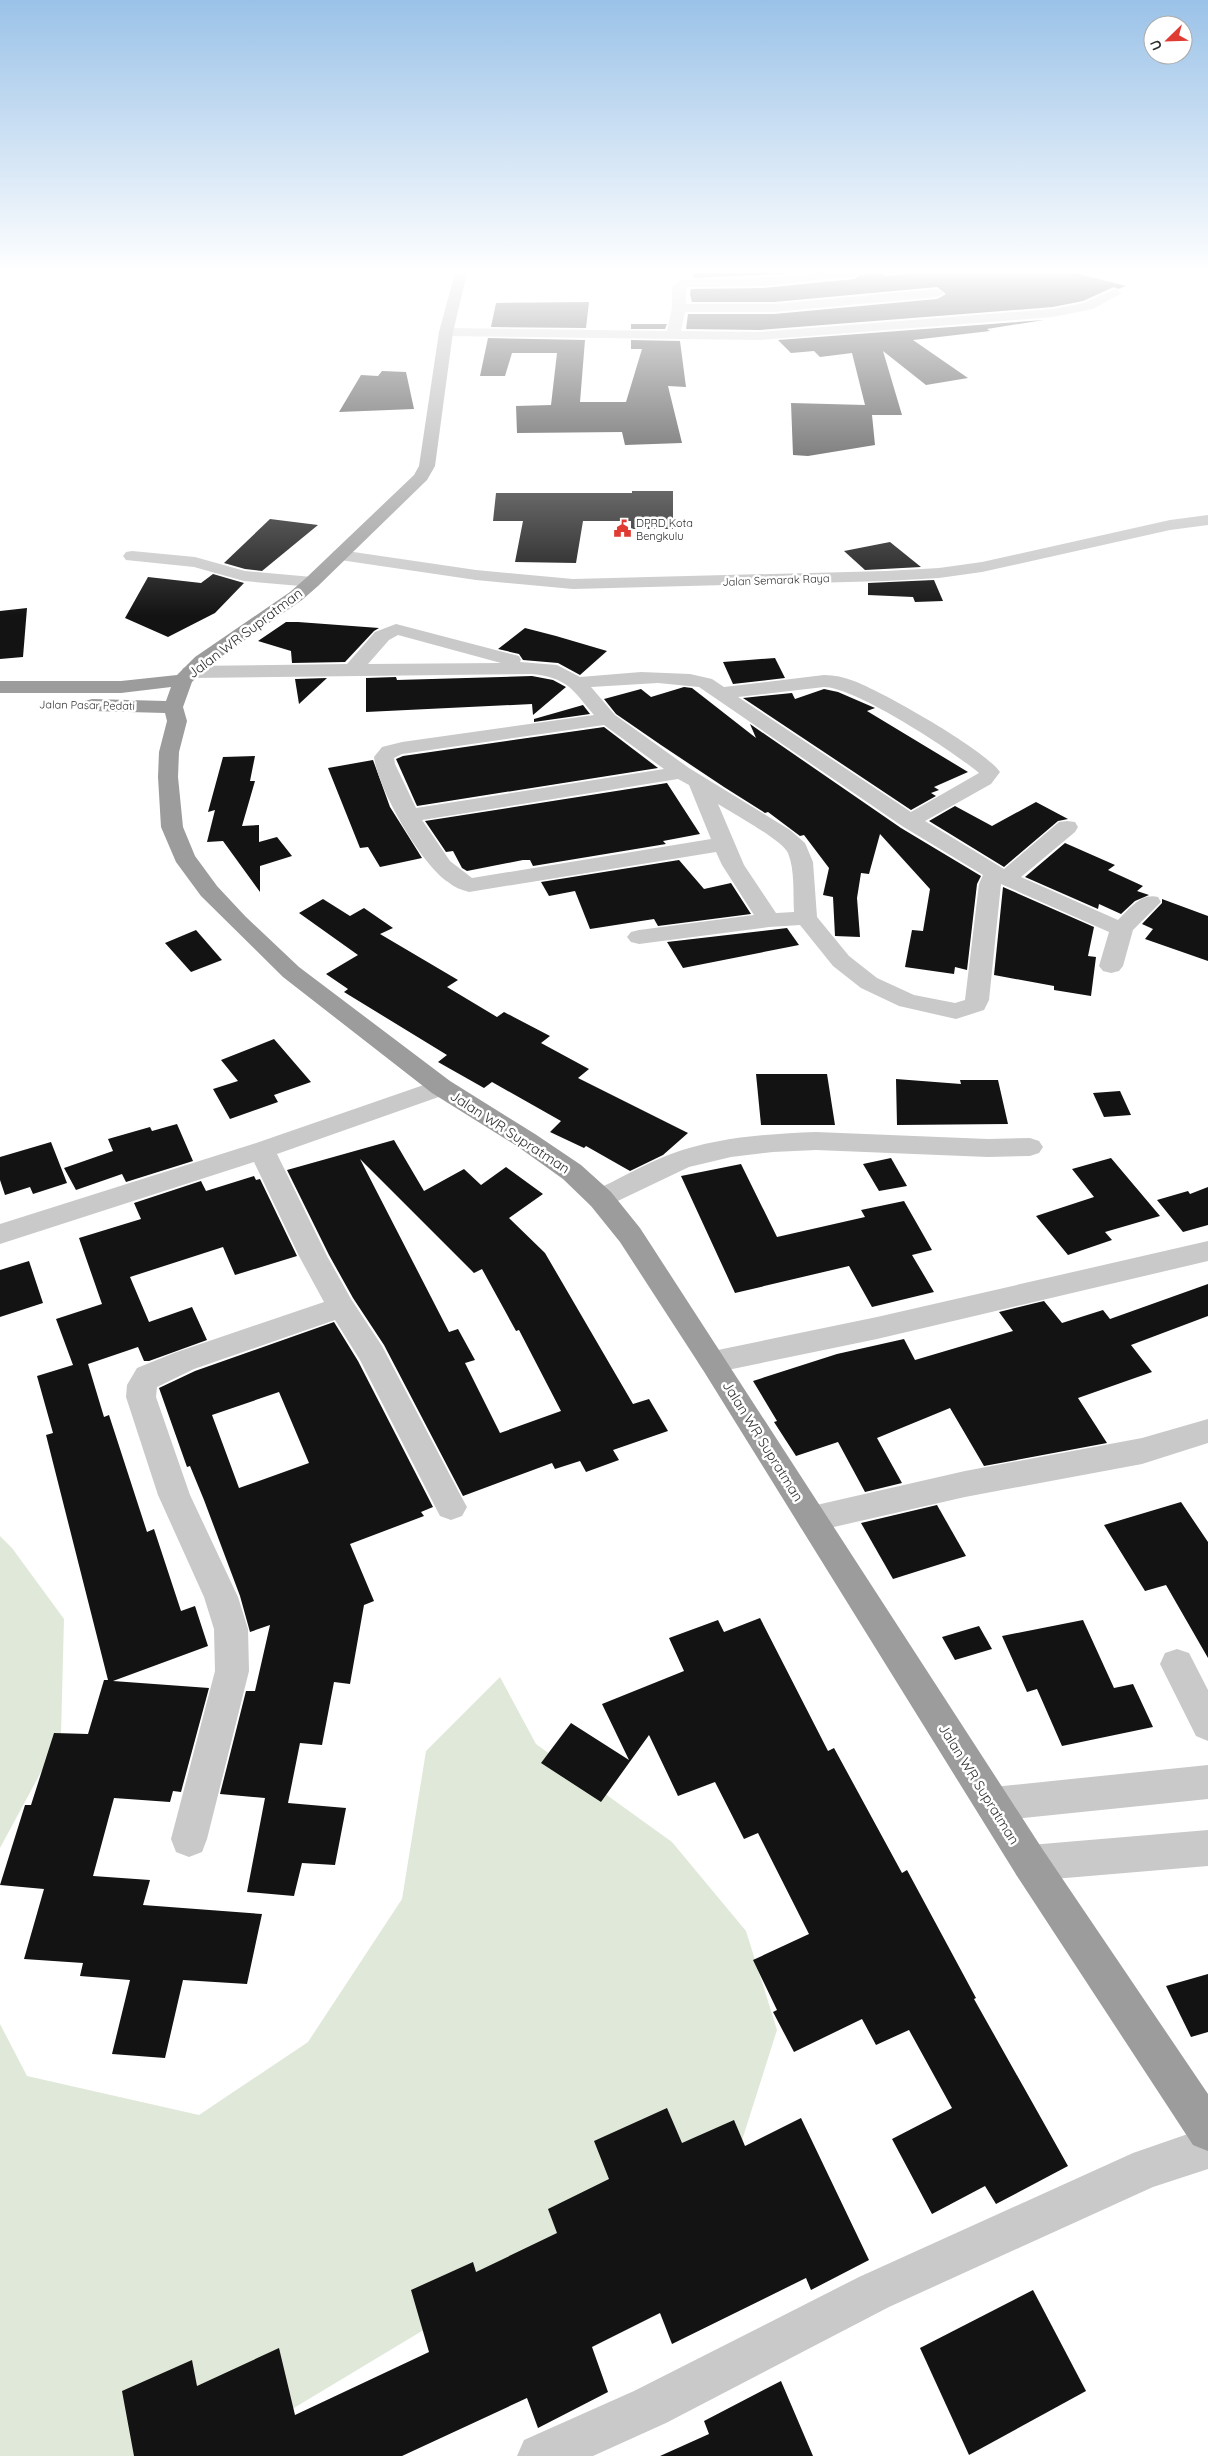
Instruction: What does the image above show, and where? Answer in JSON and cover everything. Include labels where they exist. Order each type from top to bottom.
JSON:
[{"type":"highway","name":"Jalan WR Supratman","points":[[438,388],[427,466],[421,477],[296,596],[192,671],[173,707],[177,721],[169,752],[169,807],[172,827],[184,857],[209,891],[237,921],[291,972],[441,1087],[526,1140],[572,1172],[601,1199],[630,1235],[1030,1863],[1208,2130]]},
{"type":"highway","points":[[0,687],[121,687],[192,671]]},
{"type":"highway","name":"Jalan Pasar Pedati","points":[[0,704],[173,707]]},
{"type":"street","name":"Jalan Semarak Raya","points":[[340,555],[476,575],[573,584],[886,576],[958,571],[982,567],[1170,525],[1208,520]]},
{"type":"street","points":[[132,556],[195,562],[244,576],[312,582]]},
{"type":"street","points":[[356,667],[382,636],[396,629],[496,655],[532,668]]},
{"type":"street","points":[[448,670],[462,646]]},
{"type":"street","points":[[192,671],[356,667],[448,670],[532,668],[557,671],[577,683],[608,719],[690,777],[782,834],[797,848],[802,862],[806,918],[841,961],[869,983],[907,1000],[956,1011],[974,1005],[977,1000],[990,884],[1067,827]]},
{"type":"street","points":[[577,683],[614,679],[695,680],[722,693],[910,821],[1000,876],[1122,928]]},
{"type":"street","points":[[722,693],[824,681],[848,684],[888,705],[990,772],[984,780],[910,821]]},
{"type":"street","points":[[608,719],[389,751],[384,757],[385,764],[408,816],[446,870],[456,880],[468,885],[723,844]]},
{"type":"street","points":[[408,816],[690,777]]},
{"type":"street","points":[[690,777],[733,865],[769,920]]},
{"type":"street","points":[[1111,966],[1122,928],[1150,902]]},
{"type":"street","points":[[639,937],[769,920],[806,918]]},
{"type":"street","points":[[0,1234],[262,1150],[441,1087]]},
{"type":"street","points":[[601,1199],[689,1158],[724,1149],[768,1144],[842,1142],[988,1150],[1030,1147]]},
{"type":"street","points":[[262,1150],[313,1256],[341,1307],[372,1354],[451,1507]]},
{"type":"street","points":[[712,1362],[877,1328],[1208,1251]]},
{"type":"street","points":[[189,1839],[232,1671],[231,1629],[222,1597],[174,1495],[141,1397],[142,1385],[148,1376],[184,1361],[341,1307]]},
{"type":"street","points":[[812,1519],[965,1484],[1142,1451],[1208,1431]]},
{"type":"street","points":[[1177,1664],[1208,1725]]},
{"type":"street","points":[[993,1804],[1208,1782]]},
{"type":"street","points":[[1030,1863],[1208,1848]]},
{"type":"street","points":[[540,2456],[650,2407],[892,2284],[1148,2168],[1208,2148]]},
{"type":"green space","points":[[0,1536],[12,1548],[64,1619],[61,1735],[0,1848]]},
{"type":"green space","points":[[500,1677],[536,1744],[672,1842],[746,1931],[777,2030],[738,2153],[560,2248],[214,2456],[0,2456],[0,2024],[27,2076],[199,2115],[308,2042],[402,1899],[426,1751]]},
{"type":"building","points":[[354,388],[409,388],[414,409],[339,412]]},
{"type":"building","points":[[553,388],[581,388],[580,402],[626,402],[630,388],[668,388],[682,443],[625,445],[622,432],[517,433],[516,406],[551,405]]},
{"type":"building","points":[[861,388],[894,388],[902,415],[872,415],[875,445],[808,456],[793,455],[791,403],[865,405]]},
{"type":"building","points":[[632,491],[673,491],[673,529],[631,529],[631,521],[583,521],[576,563],[515,562],[523,521],[493,521],[496,493],[632,493]]},
{"type":"building","points":[[270,519],[318,525],[262,571],[245,569],[224,563]]},
{"type":"building","points":[[890,542],[921,567],[865,570],[844,551]]},
{"type":"building","points":[[213,574],[244,583],[215,613],[168,637],[125,618],[148,577],[201,583]]},
{"type":"building","points":[[934,580],[943,601],[915,602],[913,597],[868,595],[868,583]]},
{"type":"building","points":[[27,608],[23,657],[0,659],[0,611]]},
{"type":"building","points":[[286,622],[379,628],[345,662],[292,663],[291,651],[258,641]]},
{"type":"building","points":[[525,628],[607,651],[580,675],[558,663],[523,660],[519,654],[498,649]]},
{"type":"building","points":[[775,658],[785,678],[733,684],[723,662]]},
{"type":"building","points":[[532,676],[553,680],[566,687],[533,715],[532,704],[366,712],[366,678],[396,677],[397,680]]},
{"type":"building","points":[[327,678],[299,704],[295,679]]},
{"type":"building","points":[[684,687],[692,688],[756,738],[750,724],[901,828],[981,876],[977,884],[967,970],[955,967],[954,974],[905,967],[912,930],[923,931],[930,889],[880,834],[869,874],[861,873],[857,898],[860,937],[835,936],[833,897],[823,895],[829,868],[804,835],[800,836],[768,812],[765,813],[661,745],[616,714],[604,699],[641,689],[651,697]]},
{"type":"building","points":[[824,689],[838,692],[875,708],[867,711],[968,772],[934,787],[939,790],[931,793],[936,796],[911,810],[743,698],[792,693],[795,699]]},
{"type":"building","points":[[583,705],[590,714],[534,722],[534,719]]},
{"type":"building","points":[[604,727],[658,768],[417,806],[396,759],[403,756]]},
{"type":"building","points":[[255,756],[250,781],[255,781],[242,826],[259,825],[259,842],[277,837],[292,856],[260,866],[260,892],[223,841],[207,842],[215,810],[208,812],[223,757]]},
{"type":"building","points":[[373,760],[390,807],[422,858],[380,867],[368,847],[360,848],[328,768]]},
{"type":"building","points":[[667,783],[700,834],[663,841],[666,844],[533,866],[530,860],[523,860],[467,871],[462,868],[453,851],[446,852],[425,821]]},
{"type":"building","points":[[1036,802],[1068,819],[1058,821],[1004,867],[929,821],[955,806],[992,826]]},
{"type":"building","points":[[1065,843],[1115,865],[1108,870],[1143,886],[1137,891],[1149,895],[1135,901],[1121,914],[1099,904],[1098,909],[1025,877]]},
{"type":"building","points":[[679,860],[704,889],[731,883],[751,914],[658,926],[654,919],[590,929],[575,891],[549,896],[541,882]]},
{"type":"building","points":[[1003,887],[1094,927],[1088,956],[1096,957],[1091,996],[1054,990],[1054,986],[994,975]]},
{"type":"building","points":[[323,899],[350,916],[364,908],[393,928],[380,934],[458,980],[447,987],[497,1017],[504,1012],[550,1036],[541,1043],[589,1069],[578,1078],[688,1133],[663,1155],[630,1171],[586,1146],[584,1148],[550,1132],[561,1121],[492,1082],[484,1088],[438,1062],[447,1055],[344,992],[348,989],[326,974],[358,955],[299,913]]},
{"type":"building","points":[[1162,899],[1208,916],[1208,961],[1145,939],[1153,929],[1142,924],[1162,903]]},
{"type":"building","points":[[787,928],[799,945],[683,968],[667,942]]},
{"type":"building","points":[[196,930],[222,960],[191,972],[165,943]]},
{"type":"building","points":[[274,1039],[311,1082],[274,1095],[278,1102],[230,1119],[213,1089],[238,1081],[221,1060]]},
{"type":"building","points":[[756,1074],[827,1074],[835,1125],[761,1125]]},
{"type":"building","points":[[896,1079],[961,1084],[960,1080],[998,1080],[1008,1124],[897,1125]]},
{"type":"building","points":[[1120,1091],[1131,1115],[1104,1117],[1093,1093]]},
{"type":"building","points":[[177,1124],[193,1161],[126,1182],[122,1174],[76,1190],[64,1168],[113,1151],[108,1139],[150,1127],[152,1131]]},
{"type":"building","points":[[394,1140],[424,1191],[464,1169],[481,1185],[506,1167],[543,1194],[509,1218],[545,1253],[633,1404],[649,1399],[668,1431],[613,1450],[619,1460],[586,1472],[580,1461],[555,1469],[552,1463],[463,1496],[384,1345],[353,1298],[329,1255],[287,1170]],"holes":[[[360,1159],[474,1273],[482,1269],[516,1331],[519,1330],[561,1411],[500,1433],[465,1363],[475,1360],[458,1329],[449,1332]]]},
{"type":"building","points":[[51,1142],[67,1183],[33,1194],[30,1187],[5,1195],[0,1180],[0,1157]]},
{"type":"building","points":[[891,1158],[907,1186],[879,1191],[863,1164]]},
{"type":"building","points":[[1111,1158],[1160,1216],[1105,1232],[1112,1240],[1068,1255],[1036,1216],[1094,1197],[1072,1169]]},
{"type":"building","points":[[741,1164],[777,1237],[865,1217],[861,1210],[904,1201],[932,1250],[912,1255],[934,1292],[872,1307],[849,1266],[735,1293],[681,1176]]},
{"type":"building","points":[[254,1176],[256,1180],[260,1179],[297,1256],[235,1275],[223,1247],[130,1277],[149,1322],[192,1307],[207,1340],[149,1361],[144,1361],[138,1347],[88,1364],[104,1417],[109,1415],[147,1532],[154,1529],[181,1611],[195,1606],[208,1646],[113,1681],[209,1688],[181,1792],[173,1791],[170,1802],[114,1798],[93,1876],[150,1880],[143,1905],[262,1914],[247,1984],[183,1980],[165,2058],[112,2054],[130,1980],[80,1976],[83,1963],[24,1959],[44,1889],[0,1885],[25,1805],[31,1805],[54,1733],[88,1734],[104,1680],[108,1680],[46,1435],[53,1433],[37,1376],[73,1365],[56,1319],[102,1304],[79,1238],[141,1219],[134,1203],[201,1181],[206,1191]]},
{"type":"building","points":[[1208,1187],[1208,1225],[1183,1232],[1157,1200],[1188,1191],[1190,1194]]},
{"type":"building","points":[[29,1261],[43,1303],[0,1317],[0,1270]]},
{"type":"building","points":[[1208,1284],[1208,1316],[1131,1345],[1152,1372],[1078,1398],[1107,1443],[984,1466],[950,1408],[877,1438],[902,1483],[865,1492],[838,1442],[796,1456],[774,1422],[777,1421],[753,1381],[837,1354],[904,1339],[915,1360],[1013,1331],[999,1312],[1044,1301],[1062,1323],[1103,1310],[1110,1319]]},
{"type":"building","points":[[334,1322],[358,1361],[433,1507],[421,1512],[424,1516],[350,1544],[374,1601],[364,1605],[350,1684],[334,1682],[322,1745],[300,1743],[288,1803],[346,1808],[335,1865],[302,1863],[294,1896],[247,1892],[265,1798],[220,1794],[246,1691],[255,1691],[270,1625],[250,1632],[240,1596],[204,1500],[190,1466],[187,1467],[159,1388],[195,1371]],"holes":[[[279,1392],[309,1463],[239,1488],[212,1415]]]},
{"type":"building","points":[[1181,1502],[1208,1542],[1208,1658],[1166,1585],[1145,1591],[1104,1525]]},
{"type":"building","points":[[937,1505],[966,1556],[893,1579],[861,1523]]},
{"type":"building","points":[[760,1618],[828,1751],[834,1748],[902,1873],[907,1870],[976,1998],[974,1999],[1068,2166],[996,2204],[985,2186],[932,2214],[892,2139],[952,2108],[909,2030],[876,2045],[862,2019],[794,2052],[773,2012],[777,2010],[753,1960],[809,1934],[758,1833],[744,1839],[715,1782],[678,1796],[649,1735],[601,1802],[541,1763],[571,1723],[629,1760],[602,1704],[684,1671],[669,1638],[718,1620],[724,1632]]},
{"type":"building","points":[[1083,1620],[1114,1688],[1133,1684],[1153,1727],[1062,1746],[1037,1689],[1027,1692],[1002,1636]]},
{"type":"building","points":[[979,1626],[992,1649],[955,1660],[942,1637]]},
{"type":"building","points":[[1208,1974],[1208,2032],[1191,2037],[1166,1986]]},
{"type":"building","points":[[667,2108],[682,2143],[734,2120],[745,2146],[801,2118],[869,2260],[811,2290],[806,2278],[672,2344],[660,2313],[592,2347],[608,2392],[538,2428],[527,2398],[402,2456],[134,2456],[122,2391],[192,2360],[197,2386],[279,2348],[295,2415],[429,2352],[411,2290],[473,2262],[476,2272],[557,2233],[548,2209],[609,2179],[594,2141]]},
{"type":"building","points":[[1033,2290],[1086,2391],[969,2455],[920,2348]]},
{"type":"building","points":[[781,2381],[813,2456],[660,2456],[709,2434],[704,2421]]},
{"type":"place","name":"DPRD Kota Bengkulu","points":[[622,529]]}]
